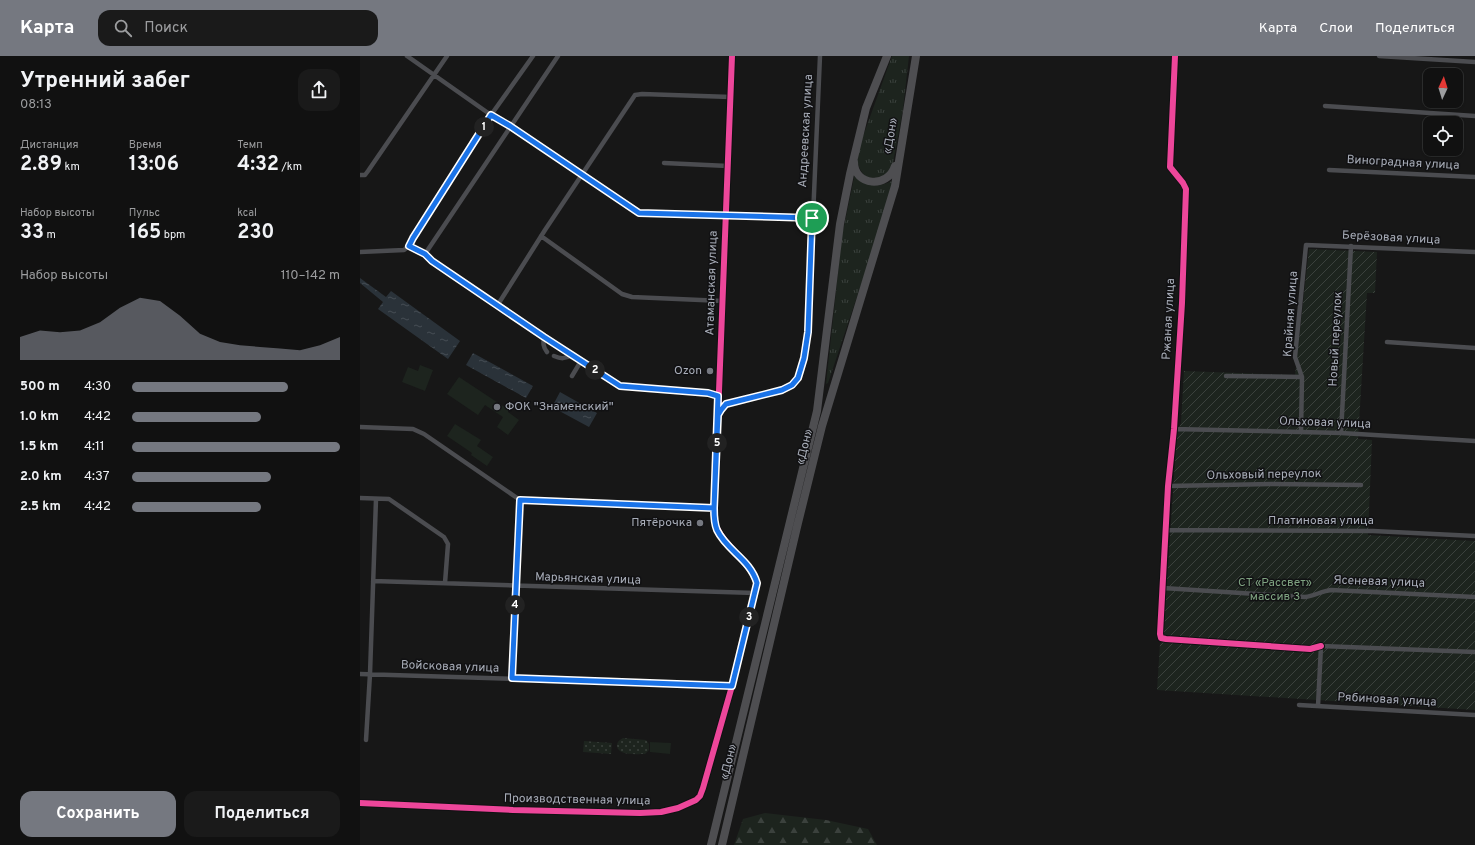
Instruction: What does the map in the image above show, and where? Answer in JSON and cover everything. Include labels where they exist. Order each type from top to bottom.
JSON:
[{"type":"highway","name":"«Дон»","points":[[711,845],[817,411],[840,224],[850,174],[866,108],[887,56]]},
{"type":"highway","name":"«Дон»","points":[[722,845],[822,426],[894,186],[916,56]]},
{"type":"highway","points":[[854,157],[854,169],[858,175],[868,181],[875,182],[884,180],[891,175],[894,169],[908,106]]},
{"type":"street","points":[[407,56],[491,115],[582,173],[639,213],[812,218]]},
{"type":"street","points":[[360,175],[365,175],[368,171],[447,56]]},
{"type":"street","points":[[360,252],[404,250],[409,246],[491,115],[533,56]]},
{"type":"street","points":[[425,254],[558,56]]},
{"type":"street","name":"Атаманская улица","points":[[732,56],[714,520],[717,530],[724,540],[754,574],[757,583],[754,593]]},
{"type":"street","name":"Андреевская улица","points":[[718,415],[726,404],[782,390],[792,385],[798,378],[804,358],[808,332],[820,56]]},
{"type":"street","name":"Ржаная улица","points":[[1176,56],[1170,167],[1186,189],[1182,301],[1174,428],[1168,486],[1160,634],[1161,638],[1310,649],[1321,646]]},
{"type":"street","points":[[1379,56],[1475,62]]},
{"type":"street","points":[[497,306],[582,173],[636,95],[731,97]]},
{"type":"street","points":[[1325,106],[1475,116]]},
{"type":"street","points":[[664,163],[728,166]]},
{"type":"street","name":"Виноградная улица","points":[[1329,170],[1475,177]]},
{"type":"street","points":[[541,236],[622,294],[632,297],[723,301]]},
{"type":"street","name":"Берёзовая улица","points":[[1306,245],[1475,252]]},
{"type":"street","name":"Крайняя улица","points":[[1301,432],[1302,377],[1295,357],[1306,245]]},
{"type":"street","points":[[409,246],[425,254],[432,261],[497,306],[620,386],[708,393],[718,396]]},
{"type":"street","name":"Новый переулок","points":[[1341,433],[1351,246]]},
{"type":"street","points":[[544,337],[544,349],[548,352]]},
{"type":"street","points":[[1387,342],[1475,348]]},
{"type":"street","points":[[554,356],[560,359],[567,358],[572,355]]},
{"type":"street","points":[[572,376],[581,361]]},
{"type":"street","points":[[1226,376],[1302,377]]},
{"type":"street","points":[[360,427],[414,429],[424,434],[520,500],[714,508]]},
{"type":"street","name":"Ольховая улица","points":[[1174,428],[1341,433],[1475,441]]},
{"type":"street","name":"Ольховый переулок","points":[[1168,486],[1272,484],[1361,485]]},
{"type":"street","points":[[360,498],[389,499],[444,537],[448,544],[445,583]]},
{"type":"street","points":[[366,740],[370,674],[376,499]]},
{"type":"street","points":[[512,678],[520,500]]},
{"type":"street","name":"Платиновая улица","points":[[1166,530],[1373,531],[1475,536]]},
{"type":"street","name":"Марьянская улица","points":[[373,581],[754,593]]},
{"type":"street","name":"Ясеневая улица","points":[[1163,588],[1305,597],[1316,595],[1326,590],[1475,597]]},
{"type":"street","name":"Производственная улица","points":[[360,803],[513,810],[632,813],[662,812],[678,808],[696,800],[700,796],[703,788],[732,686],[754,593]]},
{"type":"street","points":[[1318,706],[1321,646],[1475,652]]},
{"type":"street","name":"Войсковая улица","points":[[360,674],[732,686]]},
{"type":"street","name":"Рябиновая улица","points":[[1299,705],[1475,715]]},
{"type":"green space","points":[[892,56],[909,56],[903,109],[893,163],[889,171],[883,176],[867,178],[859,167],[857,153]]},
{"type":"green space","points":[[855,173],[864,181],[872,185],[893,182],[877,237],[828,383],[826,384],[842,236]]},
{"type":"green space","name":"СТ «Рассвет» массив 3","points":[[1309,249],[1377,252],[1375,293],[1367,293],[1358,439],[1372,440],[1368,535],[1475,541],[1475,710],[1157,690],[1160,644],[1163,640],[1177,433],[1181,423],[1184,371],[1295,375]]},
{"type":"green space","points":[[420,365],[433,370],[425,391],[402,382],[408,367],[418,371]]},
{"type":"green space","name":"ФОК \"Знаменский\"","points":[[459,377],[509,410],[508,412],[519,420],[508,435],[497,427],[503,417],[485,405],[478,415],[447,394]]},
{"type":"green space","points":[[455,424],[481,440],[477,446],[493,457],[487,466],[471,455],[472,453],[447,436]]},
{"type":"green space","points":[[623,738],[646,740],[649,744],[649,750],[645,754],[624,753],[618,749],[617,746],[619,741]]},
{"type":"green space","points":[[584,741],[612,743],[611,754],[583,752]]},
{"type":"green space","points":[[650,742],[671,743],[670,754],[650,752]]},
{"type":"green space","points":[[765,813],[826,820],[868,829],[877,845],[734,845],[743,819]]},
{"type":"water","points":[[360,278],[386,297],[391,291],[460,341],[448,359],[378,309],[383,302],[360,283]]},
{"type":"water","points":[[473,353],[533,386],[526,398],[466,365]]},
{"type":"water","points":[[560,392],[597,413],[589,427],[552,407]]},
{"type":"cycle path","points":[[360,803],[513,810],[640,813],[661,812],[678,808],[696,800],[700,796],[732,686],[757,583],[748,566],[723,537],[714,520],[732,56]]},
{"type":"cycle path","points":[[1175,56],[1170,167],[1186,189],[1182,303],[1174,429],[1168,486],[1160,634],[1161,638],[1166,639],[1310,649],[1321,646]]},
{"type":"place","name":"Ozon","points":[[710,371]]},
{"type":"place","name":"ФОК \"Знаменский\"","points":[[497,407]]},
{"type":"place","name":"Пятёрочка","points":[[700,523]]},
{"type":"route","points":[[812,218],[639,213],[582,173],[491,115],[409,246],[425,254],[432,261],[497,306],[620,386],[708,393],[718,396],[718,415],[714,520],[717,530],[724,540],[749,567],[754,574],[757,583],[732,686],[530,680],[512,678],[520,500],[714,508],[718,415],[721,410],[726,404],[770,394],[792,385],[798,378],[802,367],[808,332],[812,218]]}]
